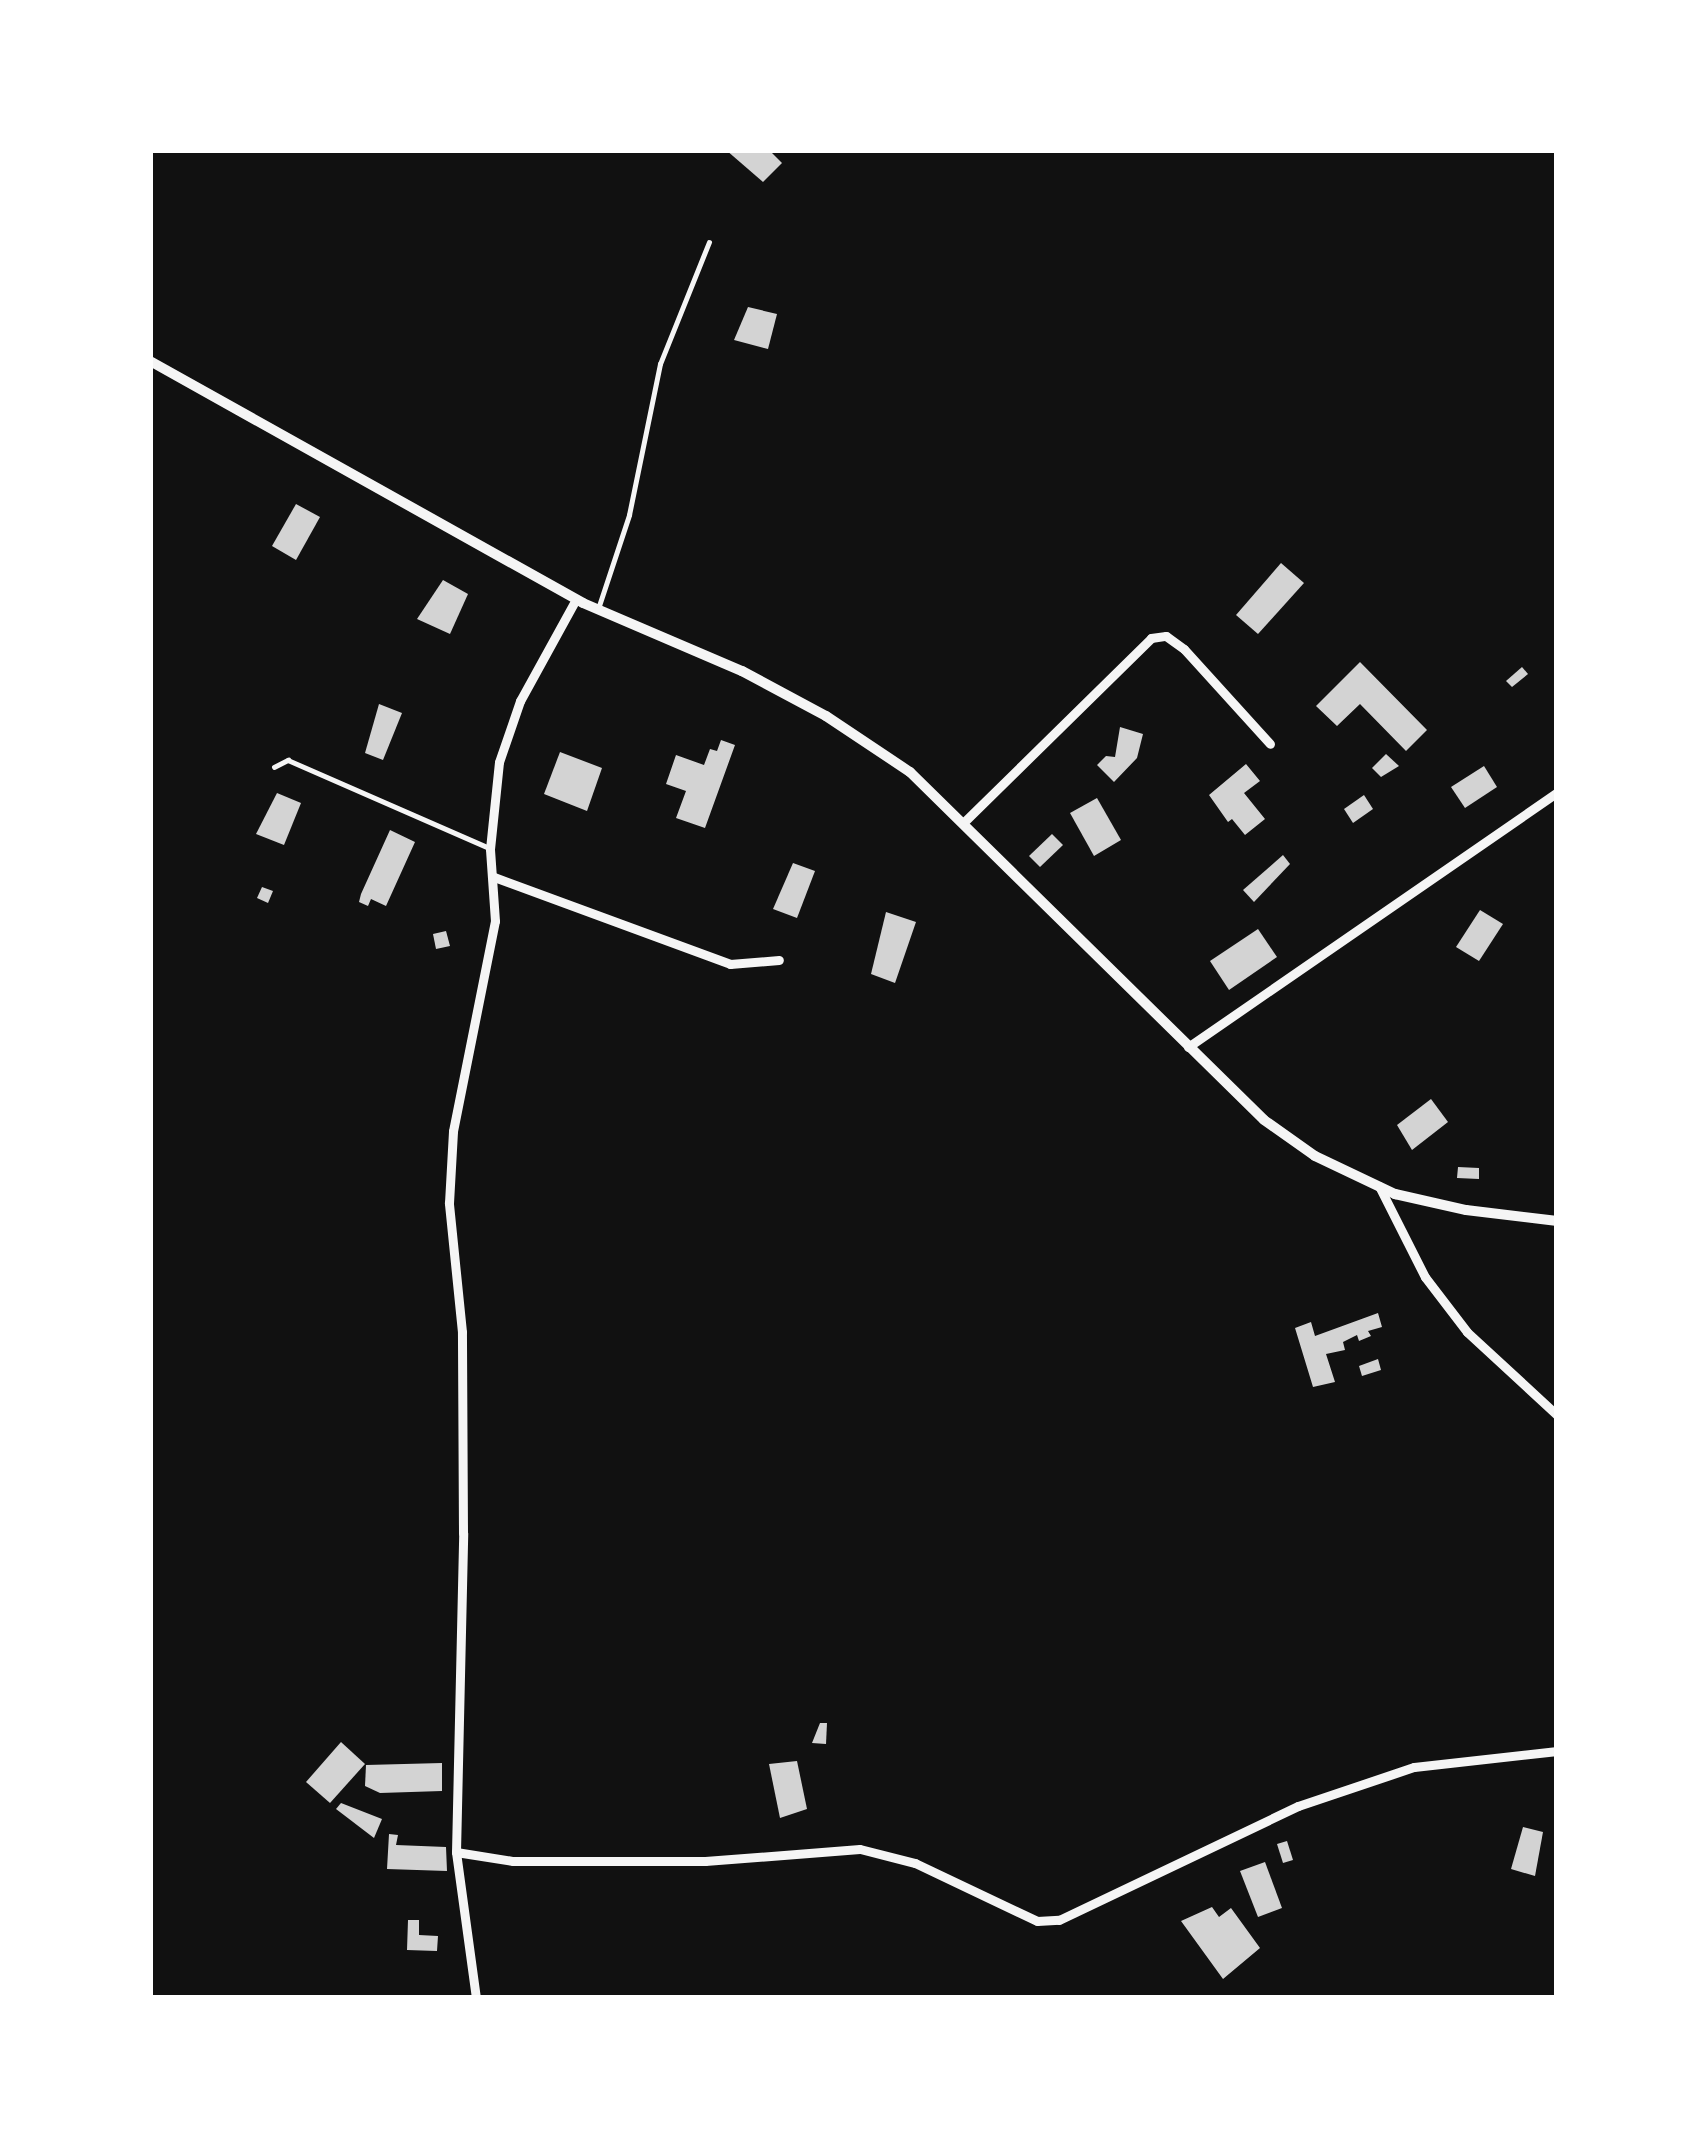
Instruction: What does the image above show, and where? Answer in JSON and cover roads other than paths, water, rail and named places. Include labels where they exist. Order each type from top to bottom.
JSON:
[{"type":"street","points":[[150,361],[576,599],[742,671],[826,716],[910,772],[1264,1120],[1315,1156],[1379,1186],[1466,1210],[1557,1222]]},
{"type":"street","points":[[476,1998],[456,1852],[462,1354],[449,1203],[453,1131],[495,921],[490,849],[499,762],[513,721],[576,599]]},
{"type":"street","points":[[964,823],[1151,638],[1166,636],[1184,649],[1270,744]]},
{"type":"street","points":[[1188,1047],[1557,792]]},
{"type":"street","points":[[494,877],[730,964],[779,960]]},
{"type":"street","points":[[1379,1186],[1424,1277],[1467,1332],[1557,1415]]},
{"type":"street","points":[[456,1852],[513,1861],[705,1861],[860,1849],[915,1863],[1036,1921],[1059,1920],[1298,1806],[1414,1767],[1557,1751]]},
{"type":"lane","points":[[598,609],[629,514],[661,364],[709,242]]},
{"type":"lane","points":[[274,767],[288,760],[490,849]]}]
